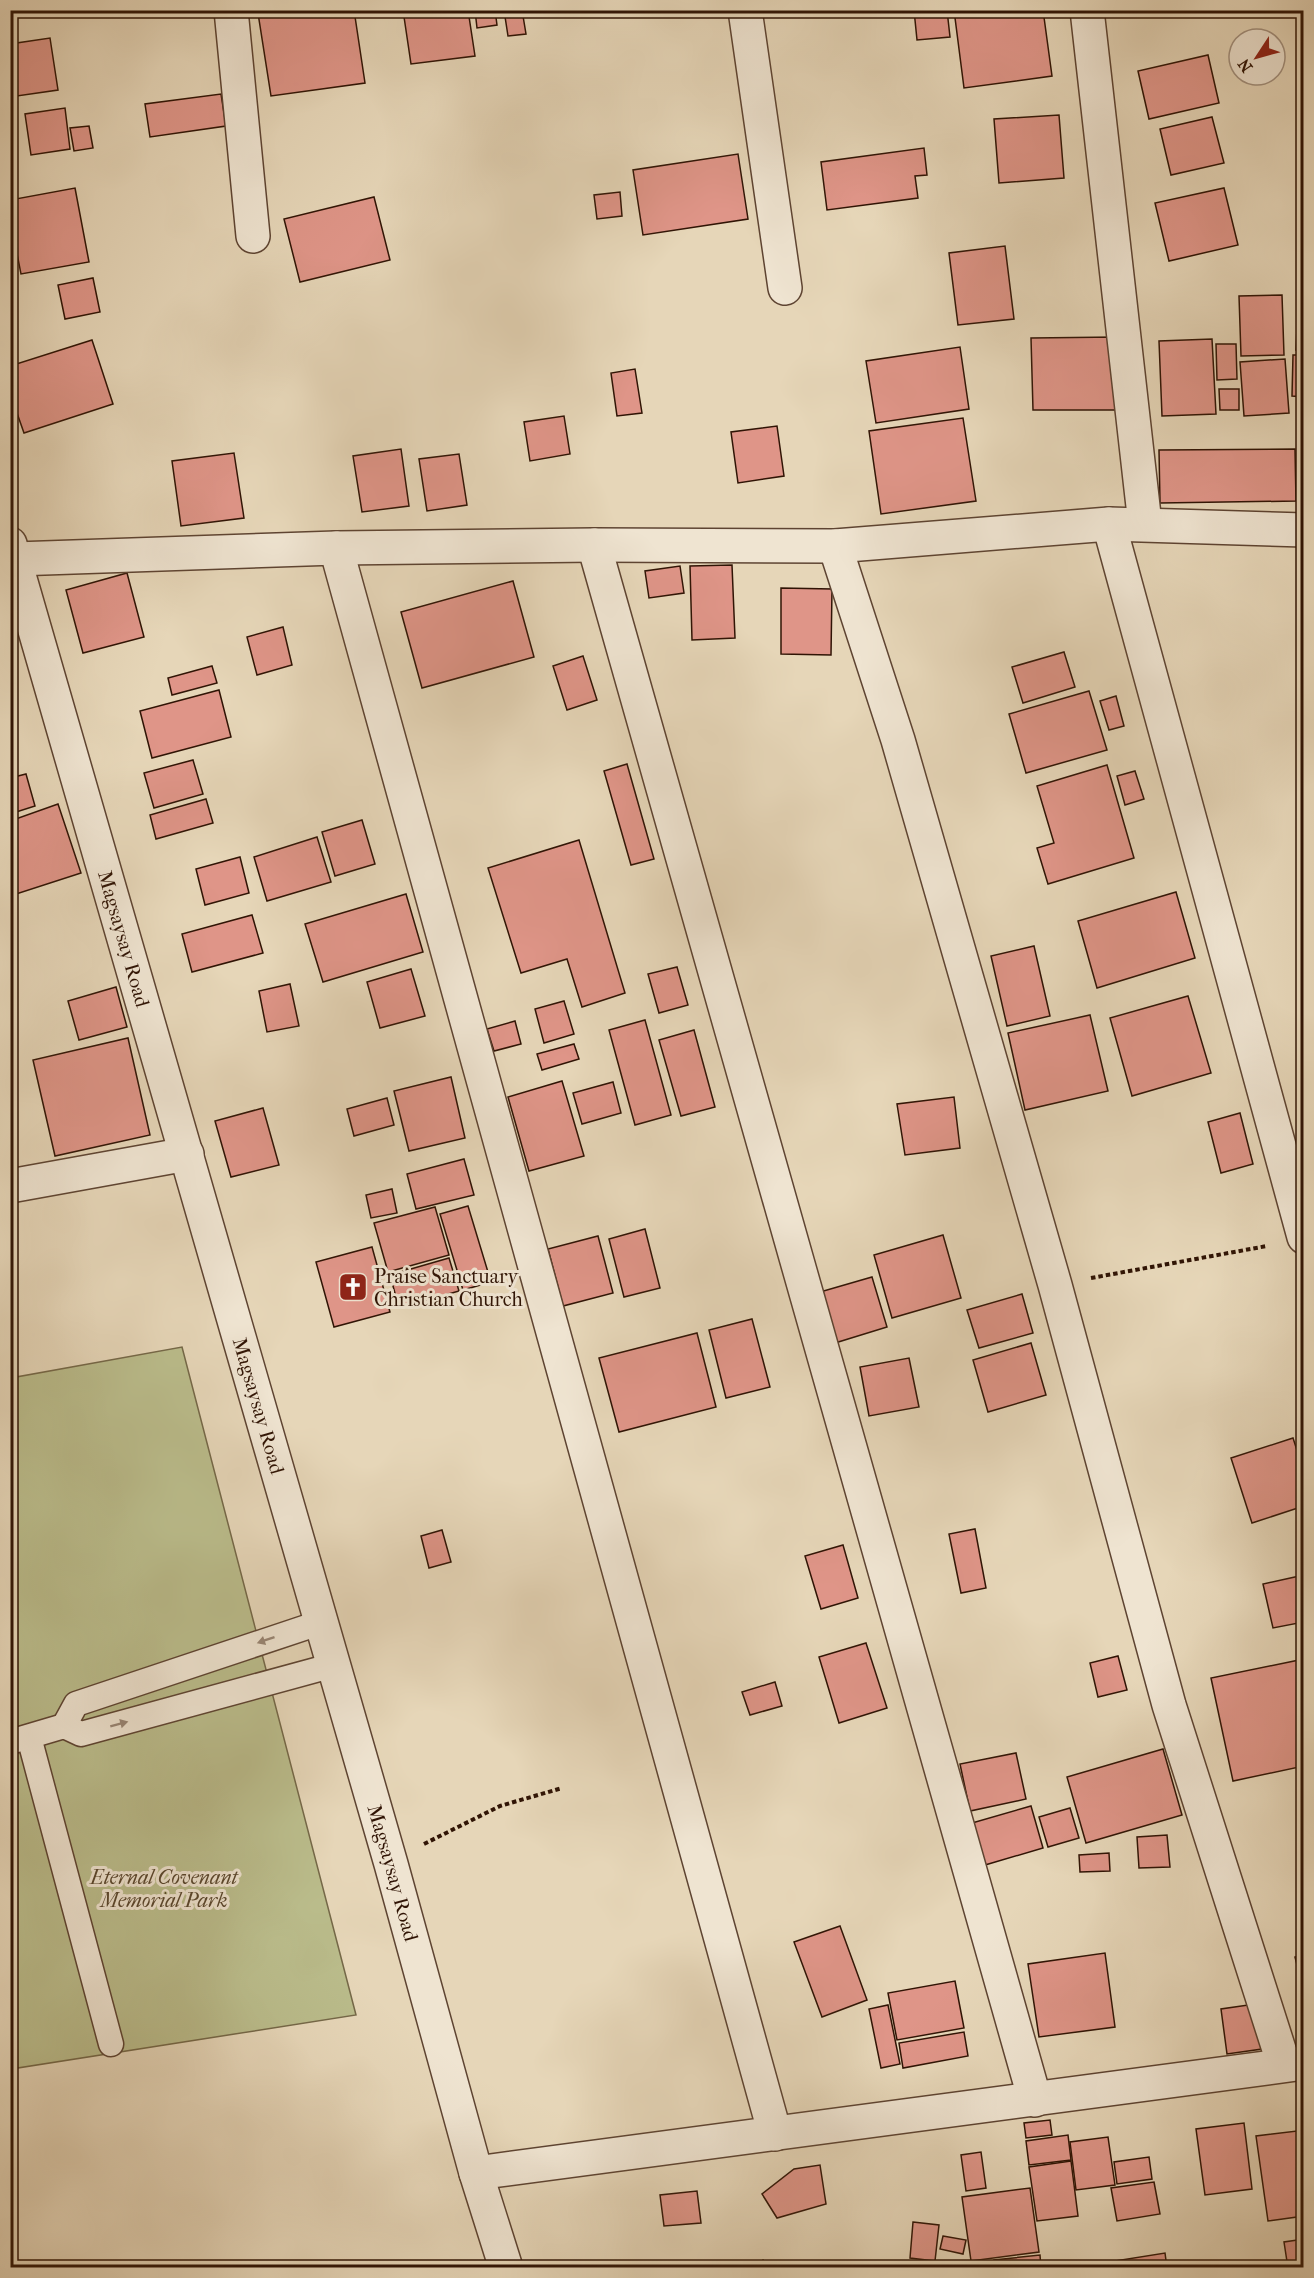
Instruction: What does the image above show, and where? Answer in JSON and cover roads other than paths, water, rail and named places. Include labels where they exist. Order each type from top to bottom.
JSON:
[{"type":"street","points":[[231,10],[253,236]]},
{"type":"street","points":[[745,10],[785,288]]},
{"type":"street","points":[[1088,10],[1145,524]]},
{"type":"street","points":[[1109,524],[1304,1237]]},
{"type":"street","points":[[13,552],[594,545],[835,546],[1109,524],[1304,530]]},
{"type":"street","points":[[594,545],[1035,2100]]},
{"type":"street","points":[[476,2173],[1294,2064],[1169,1705],[1055,1285],[898,740],[835,546]]},
{"type":"street","points":[[336,548],[775,2134]]},
{"type":"street","name":"Magsaysay Road","points":[[13,552],[22,623],[187,1154],[391,1864],[476,2173],[506,2268]]},
{"type":"street","points":[[10,1186],[187,1154]]},
{"type":"lane","points":[[64,1726],[76,1704],[322,1622]]},
{"type":"lane","points":[[111,2044],[20,1739],[64,1726],[81,1734],[334,1665]]},
{"type":"place","name":"Praise Sanctuary Christian Church","points":[[353,1287]]},
{"type":"park label","name":"Eternal Covenant Memorial Park","points":[[164,1888]]}]
